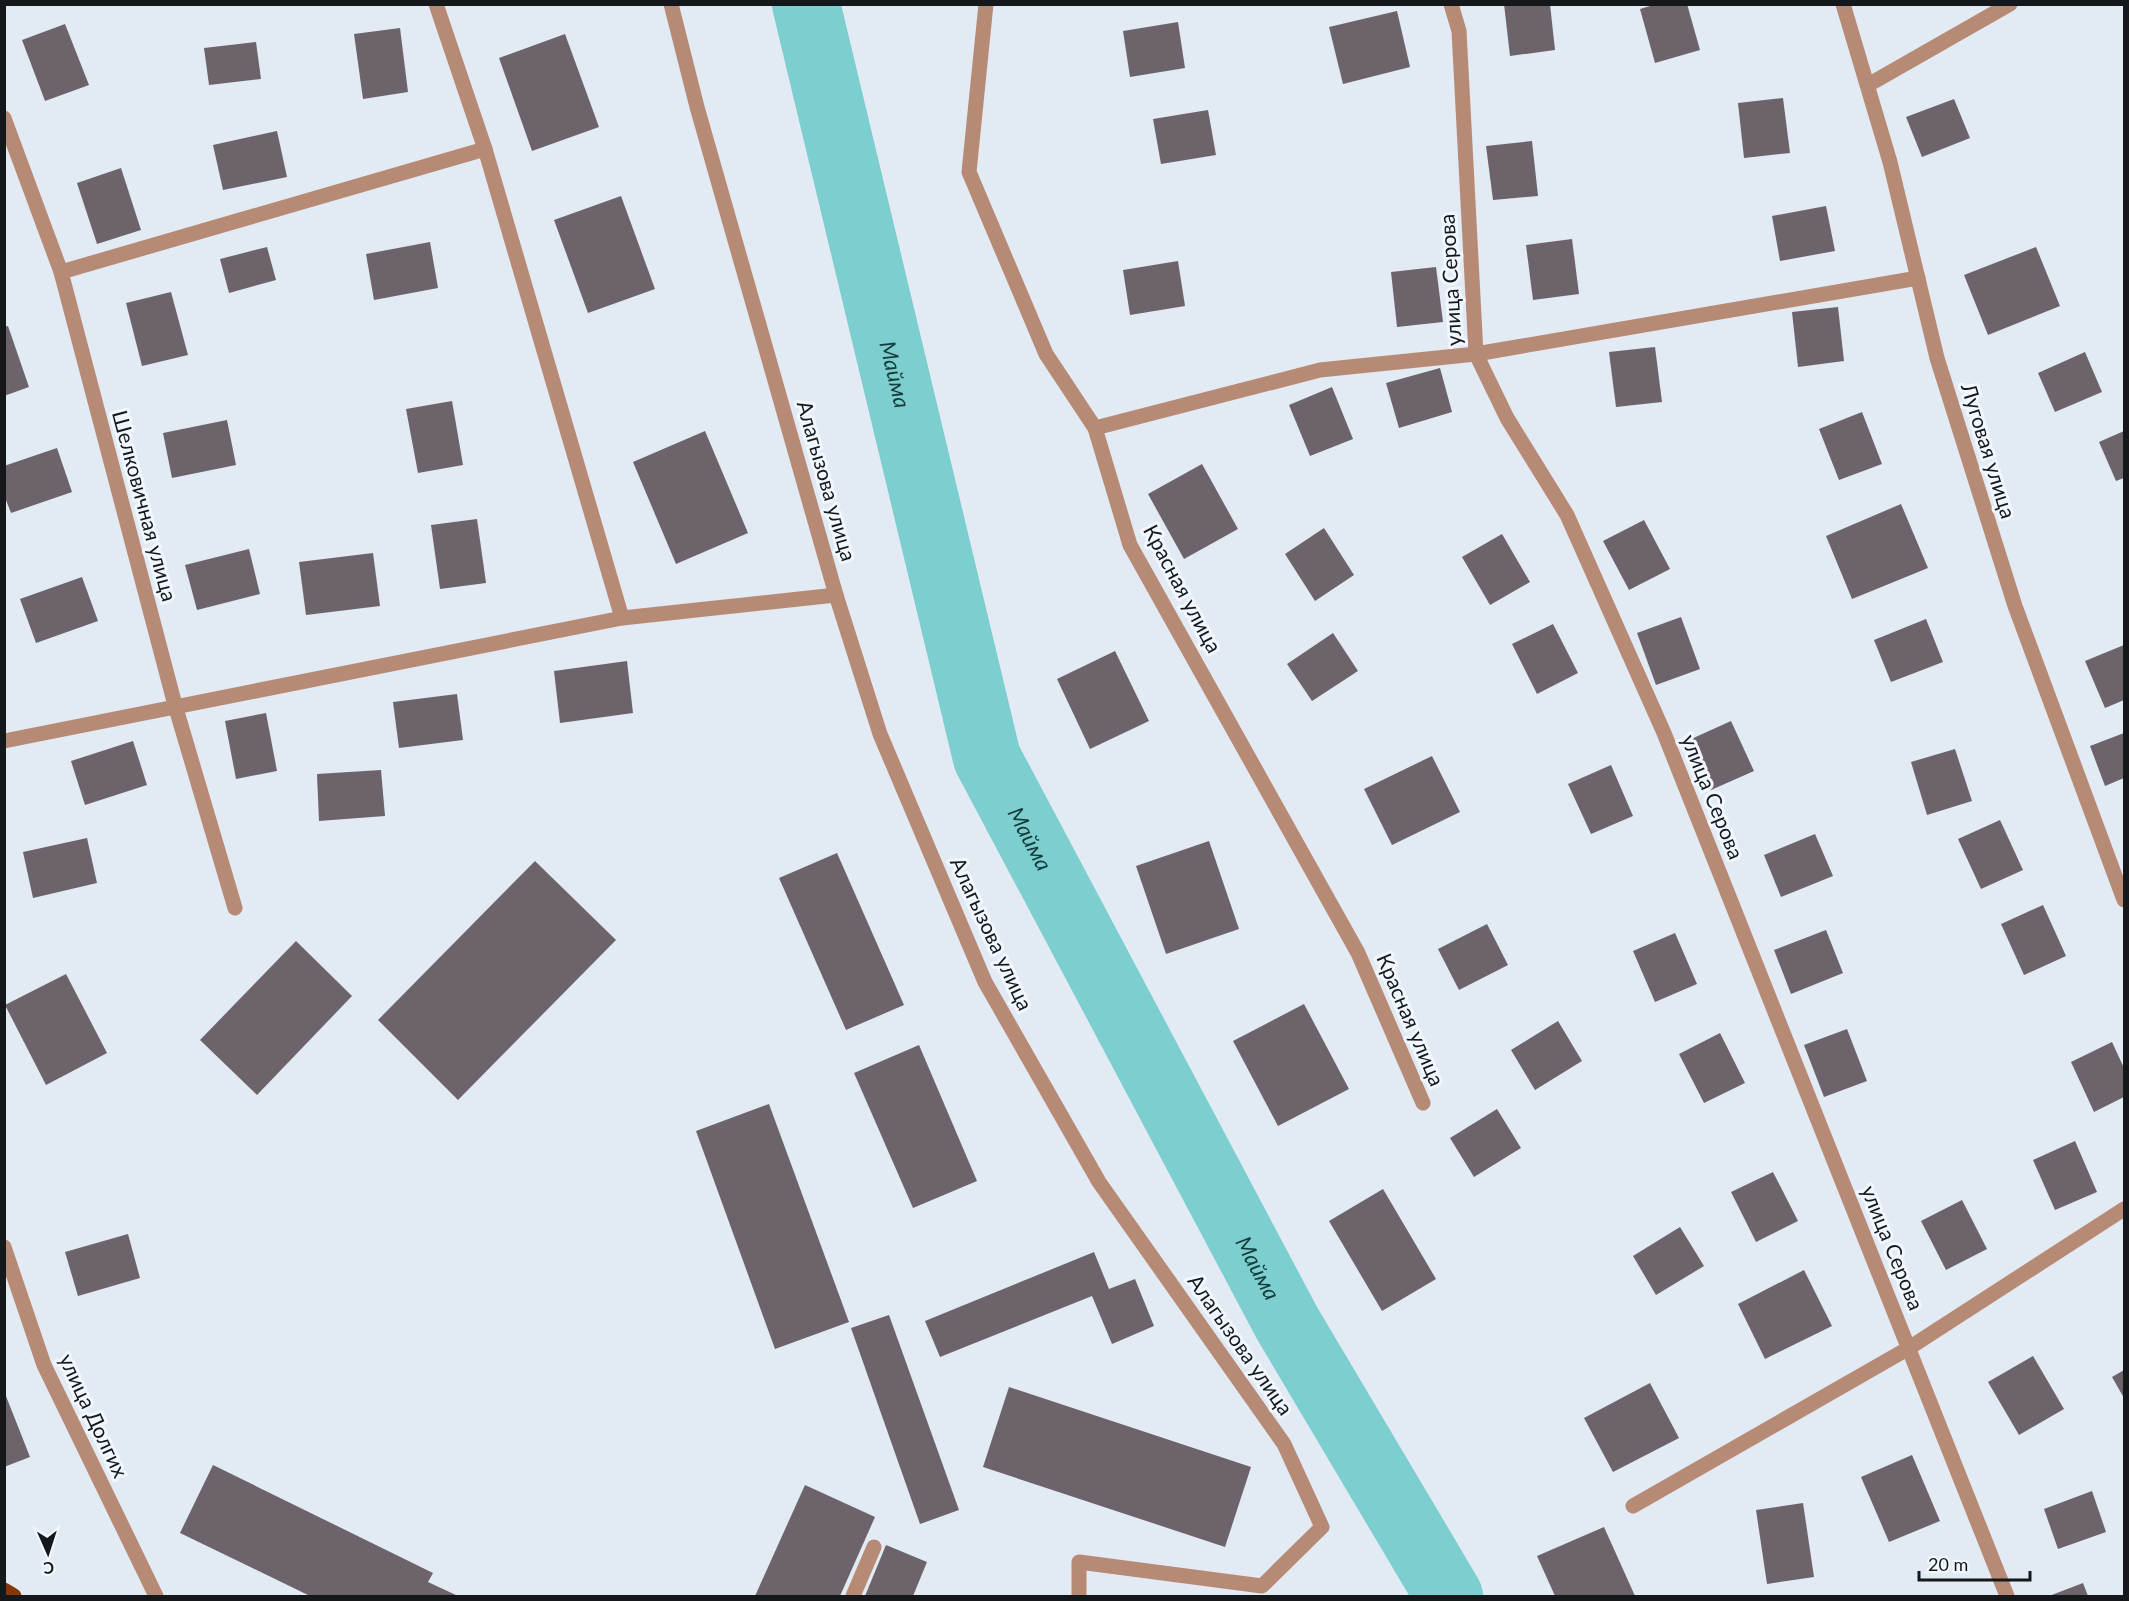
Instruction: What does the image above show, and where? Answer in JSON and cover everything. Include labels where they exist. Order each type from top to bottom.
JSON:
[{"type":"main road","points":[[4,1590],[14,1596]]},
{"type":"street","points":[[436,4],[485,149],[622,618]]},
{"type":"street","name":"Алагызова улица","points":[[671,4],[700,118],[836,595],[880,734],[986,982],[1099,1182],[1284,1444],[1322,1527],[1262,1586],[1078,1562],[1079,1596]]},
{"type":"street","name":"Красная улица","points":[[986,4],[969,172],[1046,354],[1095,428],[1130,546],[1358,953],[1423,1103]]},
{"type":"street","name":"улица Серова","points":[[1452,4],[1459,30],[1476,354],[1507,418],[1567,514],[1664,734],[2007,1596]]},
{"type":"street","name":"Луговая улица","points":[[1842,4],[1890,162],[1937,358],[2015,606],[2124,900]]},
{"type":"street","points":[[1868,85],[2010,4]]},
{"type":"street","name":"Шелковичная улица","points":[[4,118],[61,272],[175,705],[235,908]]},
{"type":"street","points":[[61,272],[485,149]]},
{"type":"street","points":[[1095,428],[1320,370],[1476,354],[1918,278]]},
{"type":"street","points":[[4,741],[175,705],[622,618],[836,595]]},
{"type":"street","points":[[1633,1506],[1909,1348],[2124,1209]]},
{"type":"street","name":"улица Долгих","points":[[4,1247],[44,1365],[156,1596]]},
{"type":"street","points":[[853,1596],[874,1547]]},
{"type":"building","points":[[1504,4],[1550,4],[1555,50],[1510,56]]},
{"type":"building","points":[[1657,4],[1687,4],[1700,50],[1655,63],[1640,9]]},
{"type":"building","points":[[1397,11],[1410,67],[1343,84],[1329,27]]},
{"type":"building","points":[[1178,22],[1185,68],[1130,77],[1123,31]]},
{"type":"building","points":[[65,24],[89,85],[45,101],[22,40]]},
{"type":"building","points":[[400,28],[408,92],[363,99],[354,34]]},
{"type":"building","points":[[565,34],[599,127],[532,151],[499,58]]},
{"type":"building","points":[[256,42],[261,79],[209,85],[204,48]]},
{"type":"building","points":[[1783,98],[1790,153],[1744,158],[1738,103]]},
{"type":"building","points":[[1954,99],[1970,138],[1922,157],[1906,117]]},
{"type":"building","points":[[1208,110],[1216,155],[1161,164],[1153,119]]},
{"type":"building","points":[[277,131],[287,177],[223,190],[213,145]]},
{"type":"building","points":[[1532,141],[1538,196],[1493,200],[1486,146]]},
{"type":"building","points":[[121,168],[141,230],[97,244],[77,183]]},
{"type":"building","points":[[621,196],[655,289],[588,313],[554,220]]},
{"type":"building","points":[[1826,206],[1835,251],[1780,261],[1772,216]]},
{"type":"building","points":[[1572,239],[1579,294],[1533,300],[1526,245]]},
{"type":"building","points":[[430,242],[438,288],[374,300],[366,254]]},
{"type":"building","points":[[267,247],[276,280],[229,293],[220,259]]},
{"type":"building","points":[[2036,247],[2060,306],[1988,335],[1964,275]]},
{"type":"building","points":[[1178,261],[1185,306],[1130,315],[1123,270]]},
{"type":"building","points":[[1436,267],[1443,322],[1397,327],[1391,272]]},
{"type":"building","points":[[171,292],[188,355],[142,366],[126,303]]},
{"type":"building","points":[[1838,307],[1844,361],[1798,367],[1792,312]]},
{"type":"building","points":[[8,326],[29,387],[4,396],[4,327]]},
{"type":"building","points":[[1655,347],[1662,402],[1616,407],[1609,352]]},
{"type":"building","points":[[2085,352],[2102,392],[2055,412],[2038,373]]},
{"type":"building","points":[[1440,368],[1452,412],[1399,428],[1386,383]]},
{"type":"building","points":[[1332,387],[1353,439],[1310,456],[1289,405]]},
{"type":"building","points":[[452,401],[463,465],[418,473],[406,409]]},
{"type":"building","points":[[1862,412],[1882,464],[1839,480],[1819,429]]},
{"type":"building","points":[[227,420],[236,465],[172,478],[163,433]]},
{"type":"building","points":[[705,431],[748,533],[676,564],[633,462]]},
{"type":"building","points":[[2124,431],[2124,478],[2116,481],[2099,442]]},
{"type":"building","points":[[57,448],[72,492],[11,513],[4,495],[4,466]]},
{"type":"building","points":[[1202,464],[1238,529],[1184,559],[1148,494]]},
{"type":"building","points":[[1901,504],[1928,568],[1852,599],[1826,536]]},
{"type":"building","points":[[477,519],[486,583],[440,589],[431,525]]},
{"type":"building","points":[[1644,520],[1670,569],[1629,590],[1603,541]]},
{"type":"building","points":[[1324,528],[1354,575],[1315,601],[1285,554]]},
{"type":"building","points":[[1502,534],[1530,582],[1490,605],[1462,557]]},
{"type":"building","points":[[249,549],[260,594],[197,610],[185,565]]},
{"type":"building","points":[[373,553],[380,606],[306,615],[299,562]]},
{"type":"building","points":[[82,577],[98,621],[36,643],[20,599]]},
{"type":"building","points":[[1681,617],[1700,669],[1656,685],[1637,633]]},
{"type":"building","points":[[1926,619],[1943,662],[1891,682],[1874,640]]},
{"type":"building","points":[[1553,624],[1578,673],[1537,694],[1512,644]]},
{"type":"building","points":[[1333,633],[1358,671],[1312,701],[1287,664]]},
{"type":"building","points":[[2124,645],[2124,700],[2105,708],[2085,661]]},
{"type":"building","points":[[1115,651],[1149,721],[1090,749],[1057,679]]},
{"type":"building","points":[[627,661],[633,713],[560,723],[554,671]]},
{"type":"building","points":[[457,694],[463,740],[399,748],[393,702]]},
{"type":"building","points":[[266,713],[277,771],[236,779],[225,721]]},
{"type":"building","points":[[1731,721],[1754,771],[1711,790],[1689,740]]},
{"type":"building","points":[[2124,733],[2124,778],[2105,786],[2090,746]]},
{"type":"building","points":[[133,741],[147,785],[85,805],[71,761]]},
{"type":"building","points":[[1955,749],[1972,801],[1927,815],[1911,762]]},
{"type":"building","points":[[1432,756],[1460,812],[1392,845],[1364,789]]},
{"type":"building","points":[[1611,765],[1633,816],[1591,834],[1568,784]]},
{"type":"building","points":[[381,770],[385,816],[319,821],[317,774]]},
{"type":"building","points":[[2000,820],[2023,870],[1981,889],[1958,839]]},
{"type":"building","points":[[1815,834],[1833,876],[1781,897],[1764,855]]},
{"type":"building","points":[[87,838],[97,883],[33,898],[23,852]]},
{"type":"building","points":[[1209,841],[1239,929],[1166,954],[1136,866]]},
{"type":"building","points":[[837,853],[904,1005],[846,1030],[779,878]]},
{"type":"building","points":[[535,861],[616,940],[458,1100],[378,1020]]},
{"type":"building","points":[[2043,905],[2066,956],[2024,975],[2001,924]]},
{"type":"building","points":[[1487,924],[1508,965],[1459,990],[1438,949]]},
{"type":"building","points":[[1826,930],[1843,973],[1791,994],[1774,950]]},
{"type":"building","points":[[1675,933],[1697,984],[1655,1002],[1633,951]]},
{"type":"building","points":[[296,941],[352,996],[257,1095],[200,1040]]},
{"type":"building","points":[[66,974],[107,1053],[46,1085],[5,1005]]},
{"type":"building","points":[[1304,1004],[1349,1089],[1278,1126],[1233,1041]]},
{"type":"building","points":[[1558,1021],[1582,1061],[1535,1090],[1511,1050]]},
{"type":"building","points":[[1847,1029],[1867,1081],[1824,1097],[1804,1045]]},
{"type":"building","points":[[1720,1033],[1745,1083],[1704,1103],[1679,1054]]},
{"type":"building","points":[[2112,1042],[2124,1068],[2124,1097],[2094,1112],[2071,1062]]},
{"type":"building","points":[[919,1045],[977,1181],[913,1208],[854,1073]]},
{"type":"building","points":[[769,1104],[849,1322],[775,1349],[696,1131]]},
{"type":"building","points":[[1497,1109],[1521,1148],[1474,1177],[1450,1138]]},
{"type":"building","points":[[2075,1141],[2097,1192],[2055,1210],[2033,1160]]},
{"type":"building","points":[[1773,1172],[1798,1221],[1756,1242],[1731,1192]]},
{"type":"building","points":[[1383,1189],[1436,1279],[1382,1311],[1329,1221]]},
{"type":"building","points":[[1962,1200],[1987,1249],[1946,1270],[1921,1221]]},
{"type":"building","points":[[1680,1227],[1704,1266],[1656,1295],[1633,1256]]},
{"type":"building","points":[[128,1234],[140,1278],[78,1296],[65,1252]]},
{"type":"building","points":[[1094,1252],[1109,1289],[1135,1279],[1154,1326],[1112,1344],[1092,1296],[940,1357],[925,1321]]},
{"type":"building","points":[[1804,1270],[1832,1326],[1765,1359],[1738,1304]]},
{"type":"building","points":[[889,1315],[959,1510],[920,1524],[851,1328]]},
{"type":"building","points":[[2033,1356],[2064,1409],[2019,1435],[1988,1382]]},
{"type":"building","points":[[2124,1370],[2124,1398],[2112,1377]]},
{"type":"building","points":[[1650,1383],[1679,1438],[1613,1472],[1584,1418]]},
{"type":"building","points":[[1009,1387],[1251,1467],[1225,1547],[983,1467]]},
{"type":"building","points":[[4,1391],[30,1457],[4,1467]]},
{"type":"building","points":[[1912,1455],[1940,1521],[1889,1542],[1861,1477]]},
{"type":"building","points":[[213,1465],[433,1573],[428,1582],[458,1596],[310,1596],[180,1533]]},
{"type":"building","points":[[805,1485],[875,1517],[840,1596],[755,1596]]},
{"type":"building","points":[[2092,1491],[2106,1532],[2058,1549],[2044,1509]]},
{"type":"building","points":[[1803,1503],[1814,1577],[1767,1584],[1756,1510]]},
{"type":"building","points":[[1604,1527],[1635,1596],[1555,1596],[1537,1556]]},
{"type":"building","points":[[886,1545],[927,1562],[913,1596],[865,1596]]},
{"type":"building","points":[[2083,1583],[2088,1596],[2049,1596]]},
{"type":"waterway","name":"Майма","points":[[806,4],[987,758],[1287,1323],[1449,1596]]}]
